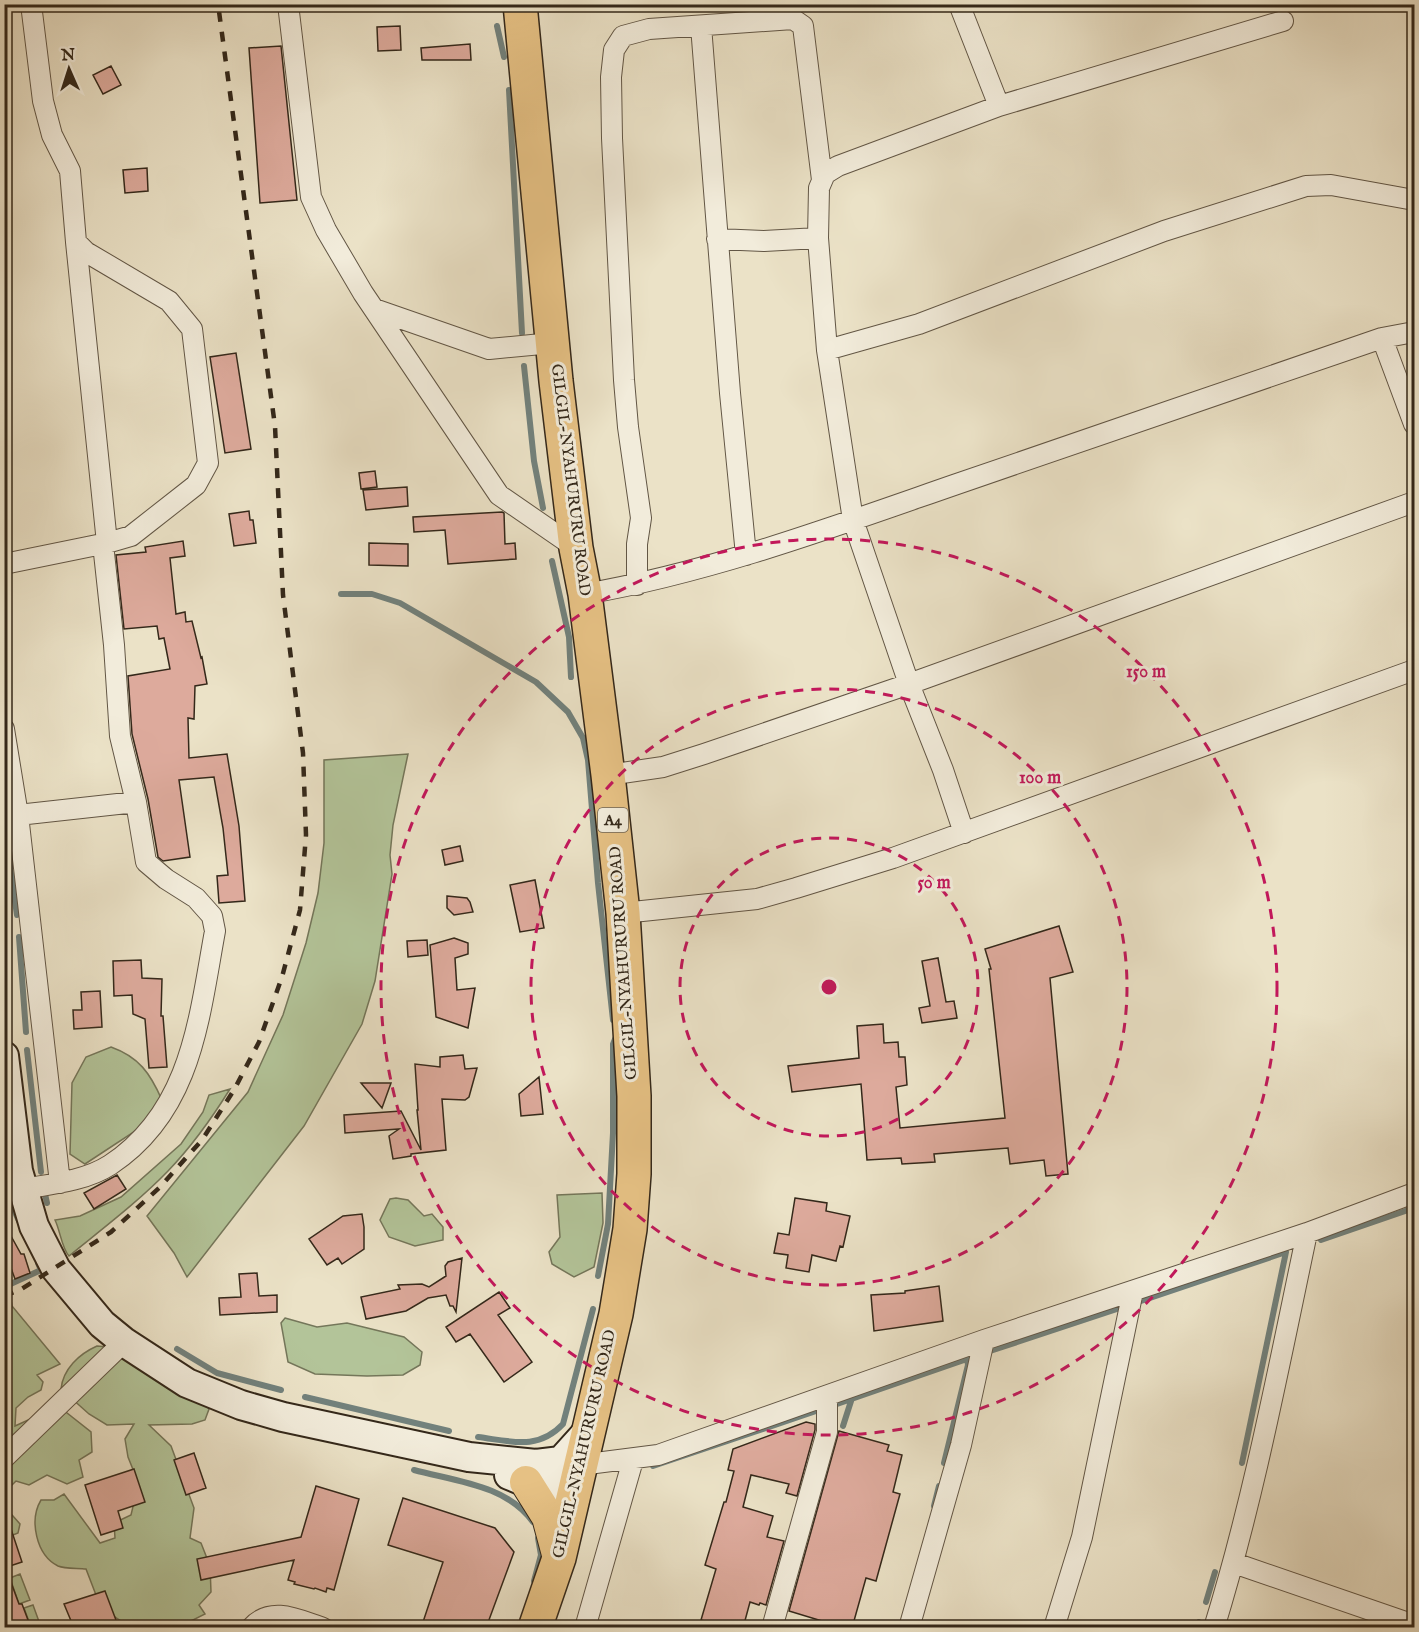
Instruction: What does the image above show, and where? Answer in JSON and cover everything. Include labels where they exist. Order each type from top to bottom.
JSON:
[{"type":"highway","name":"GILGIL-NYAHURURU ROAD","points":[[520,4],[552,343],[576,548],[585,594],[608,775],[623,913],[634,1096],[634,1174],[630,1229],[616,1314],[559,1558],[535,1628]]},
{"type":"main road","points":[[4,1056],[11,1162],[23,1189],[34,1226],[56,1269],[102,1324],[124,1342],[187,1383],[241,1405],[283,1417],[469,1457],[536,1464],[561,1461],[589,1430]]},
{"type":"main road","points":[[469,1457],[526,1482],[578,1478]]},
{"type":"main road","points":[[526,1482],[548,1517],[559,1558]]},
{"type":"street","points":[[23,1189],[74,1180],[109,1165],[136,1143],[162,1115],[182,1077],[194,1043],[215,931],[212,916],[196,898],[166,879],[146,862],[136,802],[120,736],[105,543],[70,171],[52,135],[43,101],[31,4]]},
{"type":"street","points":[[288,4],[311,197],[326,230],[374,309],[499,495],[576,548]]},
{"type":"street","points":[[959,4],[999,106]]},
{"type":"street","points":[[637,585],[637,544],[641,518],[624,380],[612,138],[611,77],[614,50],[623,36],[649,29],[793,19],[803,26],[822,180]]},
{"type":"street","points":[[964,832],[944,770],[909,684],[853,520],[827,350],[818,238],[819,188],[822,180],[831,169],[838,166],[999,106],[1283,21]]},
{"type":"street","points":[[701,26],[717,239],[746,555]]},
{"type":"street","points":[[827,350],[920,324],[1164,231],[1306,186],[1331,185],[1414,200]]},
{"type":"street","points":[[717,239],[764,241],[818,238]]},
{"type":"street","points":[[4,564],[131,536],[196,485],[208,463],[192,329],[169,301],[86,252],[76,242]]},
{"type":"street","points":[[374,309],[489,349],[552,343]]},
{"type":"street","points":[[585,594],[637,585],[746,555],[1382,338],[1414,332]]},
{"type":"street","points":[[1382,338],[1414,424]]},
{"type":"street","points":[[608,775],[673,764],[909,684],[1414,502]]},
{"type":"street","points":[[623,913],[757,898],[893,858],[1414,670]]},
{"type":"street","points":[[4,729],[18,815],[60,1183]]},
{"type":"street","points":[[18,815],[136,802]]},
{"type":"street","points":[[578,1478],[633,1460],[658,1455],[984,1340],[1307,1233],[1414,1193]]},
{"type":"street","points":[[1214,1628],[1234,1563],[1258,1466],[1307,1233]]},
{"type":"street","points":[[1054,1628],[1082,1537],[1133,1290]]},
{"type":"street","points":[[909,1628],[961,1445],[984,1340]]},
{"type":"street","points":[[4,1458],[124,1342]]},
{"type":"street","points":[[772,1628],[828,1427],[827,1396]]},
{"type":"street","points":[[585,1628],[633,1460]]},
{"type":"street","points":[[1234,1563],[1414,1625]]},
{"type":"street","points":[[251,1628],[262,1618],[281,1615],[324,1628]]},
{"type":"green space","points":[[408,754],[393,825],[390,855],[392,874],[375,981],[362,1024],[304,1126],[187,1277],[174,1253],[147,1216],[248,1092],[283,1015],[306,943],[318,893],[324,843],[324,760]]},
{"type":"green space","points":[[111,1047],[129,1056],[142,1067],[162,1100],[146,1124],[85,1164],[70,1154],[72,1083],[86,1057]]},
{"type":"green space","points":[[230,1089],[201,1132],[168,1171],[69,1256],[55,1220],[80,1216],[121,1197],[181,1144],[203,1112],[209,1095]]},
{"type":"green space","points":[[602,1193],[603,1223],[594,1267],[574,1277],[552,1264],[549,1252],[560,1237],[557,1195]]},
{"type":"green space","points":[[390,1199],[408,1200],[424,1216],[432,1214],[443,1227],[443,1240],[415,1246],[389,1237],[380,1220]]},
{"type":"green space","points":[[11,1300],[12,1306],[60,1364],[37,1375],[43,1382],[41,1390],[28,1397],[16,1408],[15,1426],[37,1416],[62,1409],[91,1432],[92,1452],[79,1460],[83,1477],[67,1484],[47,1475],[29,1485],[16,1481],[5,1492],[4,1303]]},
{"type":"green space","points":[[285,1318],[317,1327],[347,1323],[404,1337],[422,1352],[420,1365],[403,1375],[315,1374],[288,1362],[281,1323]]},
{"type":"green space","points":[[97,1346],[108,1347],[199,1395],[209,1409],[205,1420],[192,1424],[149,1425],[171,1446],[194,1508],[190,1538],[201,1543],[210,1566],[211,1592],[199,1605],[205,1614],[191,1621],[153,1627],[130,1627],[101,1608],[86,1569],[58,1566],[50,1561],[40,1546],[35,1527],[37,1508],[41,1500],[54,1500],[64,1494],[100,1543],[115,1538],[114,1523],[131,1515],[136,1494],[136,1477],[128,1457],[125,1439],[134,1424],[107,1425],[89,1414],[61,1389],[65,1375],[73,1363],[84,1353]]},
{"type":"green space","points":[[5,1507],[20,1524],[18,1533],[8,1537],[5,1546]]},
{"type":"green space","points":[[20,1574],[30,1600],[19,1604],[10,1578]]},
{"type":"green space","points":[[33,1605],[41,1627],[31,1627],[24,1608]]},
{"type":"building","points":[[400,26],[401,50],[378,51],[377,27]]},
{"type":"building","points":[[470,44],[471,60],[422,60],[421,48]]},
{"type":"building","points":[[281,46],[297,200],[260,203],[249,48]]},
{"type":"building","points":[[111,66],[121,85],[103,94],[93,75]]},
{"type":"building","points":[[147,168],[148,191],[125,193],[123,170]]},
{"type":"building","points":[[236,353],[251,449],[225,453],[210,357]]},
{"type":"building","points":[[375,471],[377,487],[361,489],[359,473]]},
{"type":"building","points":[[407,487],[408,506],[366,510],[363,490]]},
{"type":"building","points":[[249,511],[250,520],[253,520],[256,543],[234,546],[229,514]]},
{"type":"building","points":[[504,513],[505,544],[515,543],[516,559],[448,564],[445,530],[414,532],[413,517]]},
{"type":"building","points":[[183,541],[185,556],[170,558],[176,614],[185,612],[186,622],[192,621],[207,684],[195,686],[194,719],[188,718],[189,758],[227,754],[239,826],[245,901],[219,903],[217,876],[228,875],[214,777],[179,780],[190,857],[163,861],[158,857],[148,799],[132,734],[128,676],[170,669],[164,638],[159,639],[157,626],[124,629],[116,555],[146,552],[145,547]]},
{"type":"building","points":[[369,543],[408,544],[408,566],[369,565]]},
{"type":"building","points":[[460,846],[463,861],[445,865],[442,850]]},
{"type":"building","points":[[535,880],[544,928],[520,932],[510,885]]},
{"type":"building","points":[[447,896],[467,898],[473,912],[454,915],[447,908]]},
{"type":"building","points":[[1059,926],[1073,972],[1050,978],[1068,1174],[1046,1176],[1044,1160],[1010,1164],[1008,1148],[934,1154],[935,1162],[902,1164],[901,1158],[867,1160],[861,1084],[792,1092],[788,1066],[859,1058],[857,1026],[883,1024],[884,1043],[898,1042],[899,1057],[905,1057],[907,1085],[896,1087],[900,1128],[1005,1118],[989,969],[991,969],[985,949]]},
{"type":"building","points":[[454,938],[468,943],[468,954],[455,958],[457,990],[475,988],[468,1028],[436,1017],[430,945]]},
{"type":"building","points":[[427,940],[428,955],[408,957],[407,941]]},
{"type":"building","points":[[938,958],[946,1002],[954,1001],[957,1018],[922,1023],[919,1008],[930,1006],[922,961]]},
{"type":"building","points":[[141,960],[142,978],[162,979],[161,1016],[163,1016],[167,1067],[149,1068],[145,1019],[133,1014],[132,995],[114,996],[113,961]]},
{"type":"building","points":[[100,991],[102,1027],[74,1029],[73,1010],[82,1010],[81,992]]},
{"type":"building","points":[[463,1055],[465,1069],[477,1068],[469,1097],[465,1100],[442,1099],[446,1150],[411,1154],[411,1156],[393,1159],[389,1136],[399,1129],[345,1133],[344,1115],[401,1111],[421,1150],[415,1064],[440,1067],[440,1057]]},
{"type":"building","points":[[539,1077],[543,1114],[521,1116],[519,1094]]},
{"type":"building","points":[[361,1083],[391,1083],[382,1108]]},
{"type":"building","points":[[117,1175],[126,1189],[94,1209],[84,1193]]},
{"type":"building","points":[[795,1198],[827,1203],[826,1211],[850,1216],[843,1247],[840,1246],[836,1261],[812,1255],[809,1272],[786,1268],[788,1255],[774,1253],[778,1233],[789,1235]]},
{"type":"building","points":[[362,1214],[364,1249],[342,1264],[338,1258],[327,1265],[309,1239],[343,1216]]},
{"type":"building","points":[[6,1227],[21,1254],[24,1254],[30,1273],[15,1279],[4,1249]]},
{"type":"building","points":[[462,1258],[456,1312],[453,1306],[450,1306],[446,1295],[428,1298],[406,1311],[366,1319],[361,1297],[400,1289],[398,1285],[422,1284],[429,1287],[446,1276],[445,1266],[448,1262]]},
{"type":"building","points":[[257,1273],[259,1296],[277,1295],[277,1312],[220,1315],[219,1298],[241,1297],[239,1274]]},
{"type":"building","points":[[939,1286],[943,1321],[874,1331],[871,1295],[905,1293],[905,1291]]},
{"type":"building","points":[[499,1292],[510,1308],[498,1315],[532,1362],[504,1382],[470,1334],[456,1342],[446,1327]]},
{"type":"building","points":[[806,1422],[815,1424],[815,1430],[797,1496],[786,1493],[789,1484],[751,1475],[743,1507],[773,1516],[767,1537],[784,1541],[766,1605],[750,1602],[743,1628],[730,1628],[701,1620],[716,1569],[705,1565],[734,1471],[728,1470],[733,1449]]},
{"type":"building","points":[[839,1431],[889,1445],[887,1451],[902,1455],[893,1492],[900,1494],[876,1581],[866,1578],[852,1628],[845,1628],[789,1611]]},
{"type":"building","points":[[194,1453],[206,1488],[186,1495],[174,1460]]},
{"type":"building","points":[[134,1469],[145,1502],[118,1511],[123,1528],[101,1535],[85,1485]]},
{"type":"building","points":[[316,1486],[359,1499],[334,1590],[327,1588],[326,1592],[294,1584],[295,1582],[288,1580],[294,1560],[201,1580],[197,1559],[301,1537]]},
{"type":"building","points":[[403,1498],[495,1528],[514,1552],[486,1628],[421,1628],[443,1562],[388,1545]]},
{"type":"building","points":[[4,1517],[7,1517],[22,1562],[4,1568]]},
{"type":"building","points":[[4,1569],[6,1569],[31,1628],[7,1628],[4,1621]]},
{"type":"building","points":[[105,1591],[119,1628],[74,1628],[64,1604]]},
{"type":"waterway","points":[[496,4],[496,9]]},
{"type":"waterway","points":[[497,26],[504,57]]},
{"type":"waterway","points":[[509,90],[522,333]]},
{"type":"waterway","points":[[524,366],[534,461],[543,508]]},
{"type":"waterway","points":[[552,561],[569,637],[571,677]]},
{"type":"waterway","points":[[341,594],[372,594],[400,603],[536,682],[568,712],[583,738],[588,760],[598,883],[613,1020]]},
{"type":"waterway","points":[[5,828],[7,842]]},
{"type":"waterway","points":[[9,860],[17,915]]},
{"type":"waterway","points":[[19,937],[26,1032]]},
{"type":"waterway","points":[[598,1276],[608,1224],[613,1133],[613,1044],[615,1039],[620,1038]]},
{"type":"waterway","points":[[27,1050],[41,1172]]},
{"type":"waterway","points":[[45,1194],[47,1203]]},
{"type":"waterway","points":[[11,1203],[19,1221]]},
{"type":"waterway","points":[[1321,1240],[1414,1208]]},
{"type":"waterway","points":[[1141,1301],[1286,1252]]},
{"type":"waterway","points":[[1242,1463],[1286,1252]]},
{"type":"waterway","points":[[4,1287],[41,1270],[38,1263]]},
{"type":"waterway","points":[[987,1352],[1120,1308]]},
{"type":"waterway","points":[[478,1437],[512,1442],[534,1441],[544,1438],[563,1424],[593,1309]]},
{"type":"waterway","points":[[177,1349],[217,1373],[281,1390]]},
{"type":"waterway","points":[[837,1404],[967,1359],[968,1365],[944,1463]]},
{"type":"waterway","points":[[305,1397],[449,1431]]},
{"type":"waterway","points":[[843,1426],[852,1398]]},
{"type":"waterway","points":[[653,1466],[819,1410]]},
{"type":"waterway","points":[[414,1470],[495,1492],[522,1510],[533,1522]]},
{"type":"waterway","points":[[934,1506],[939,1486]]},
{"type":"waterway","points":[[534,1581],[541,1555],[538,1538]]},
{"type":"waterway","points":[[1206,1602],[1215,1572]]},
{"type":"waterway","points":[[1197,1628],[1199,1622]]},
{"type":"railway","points":[[4,1296],[20,1290],[111,1232],[160,1187],[202,1140],[234,1090],[259,1042],[282,977],[300,910],[306,835],[303,753],[283,595],[275,426],[218,4]]}]
